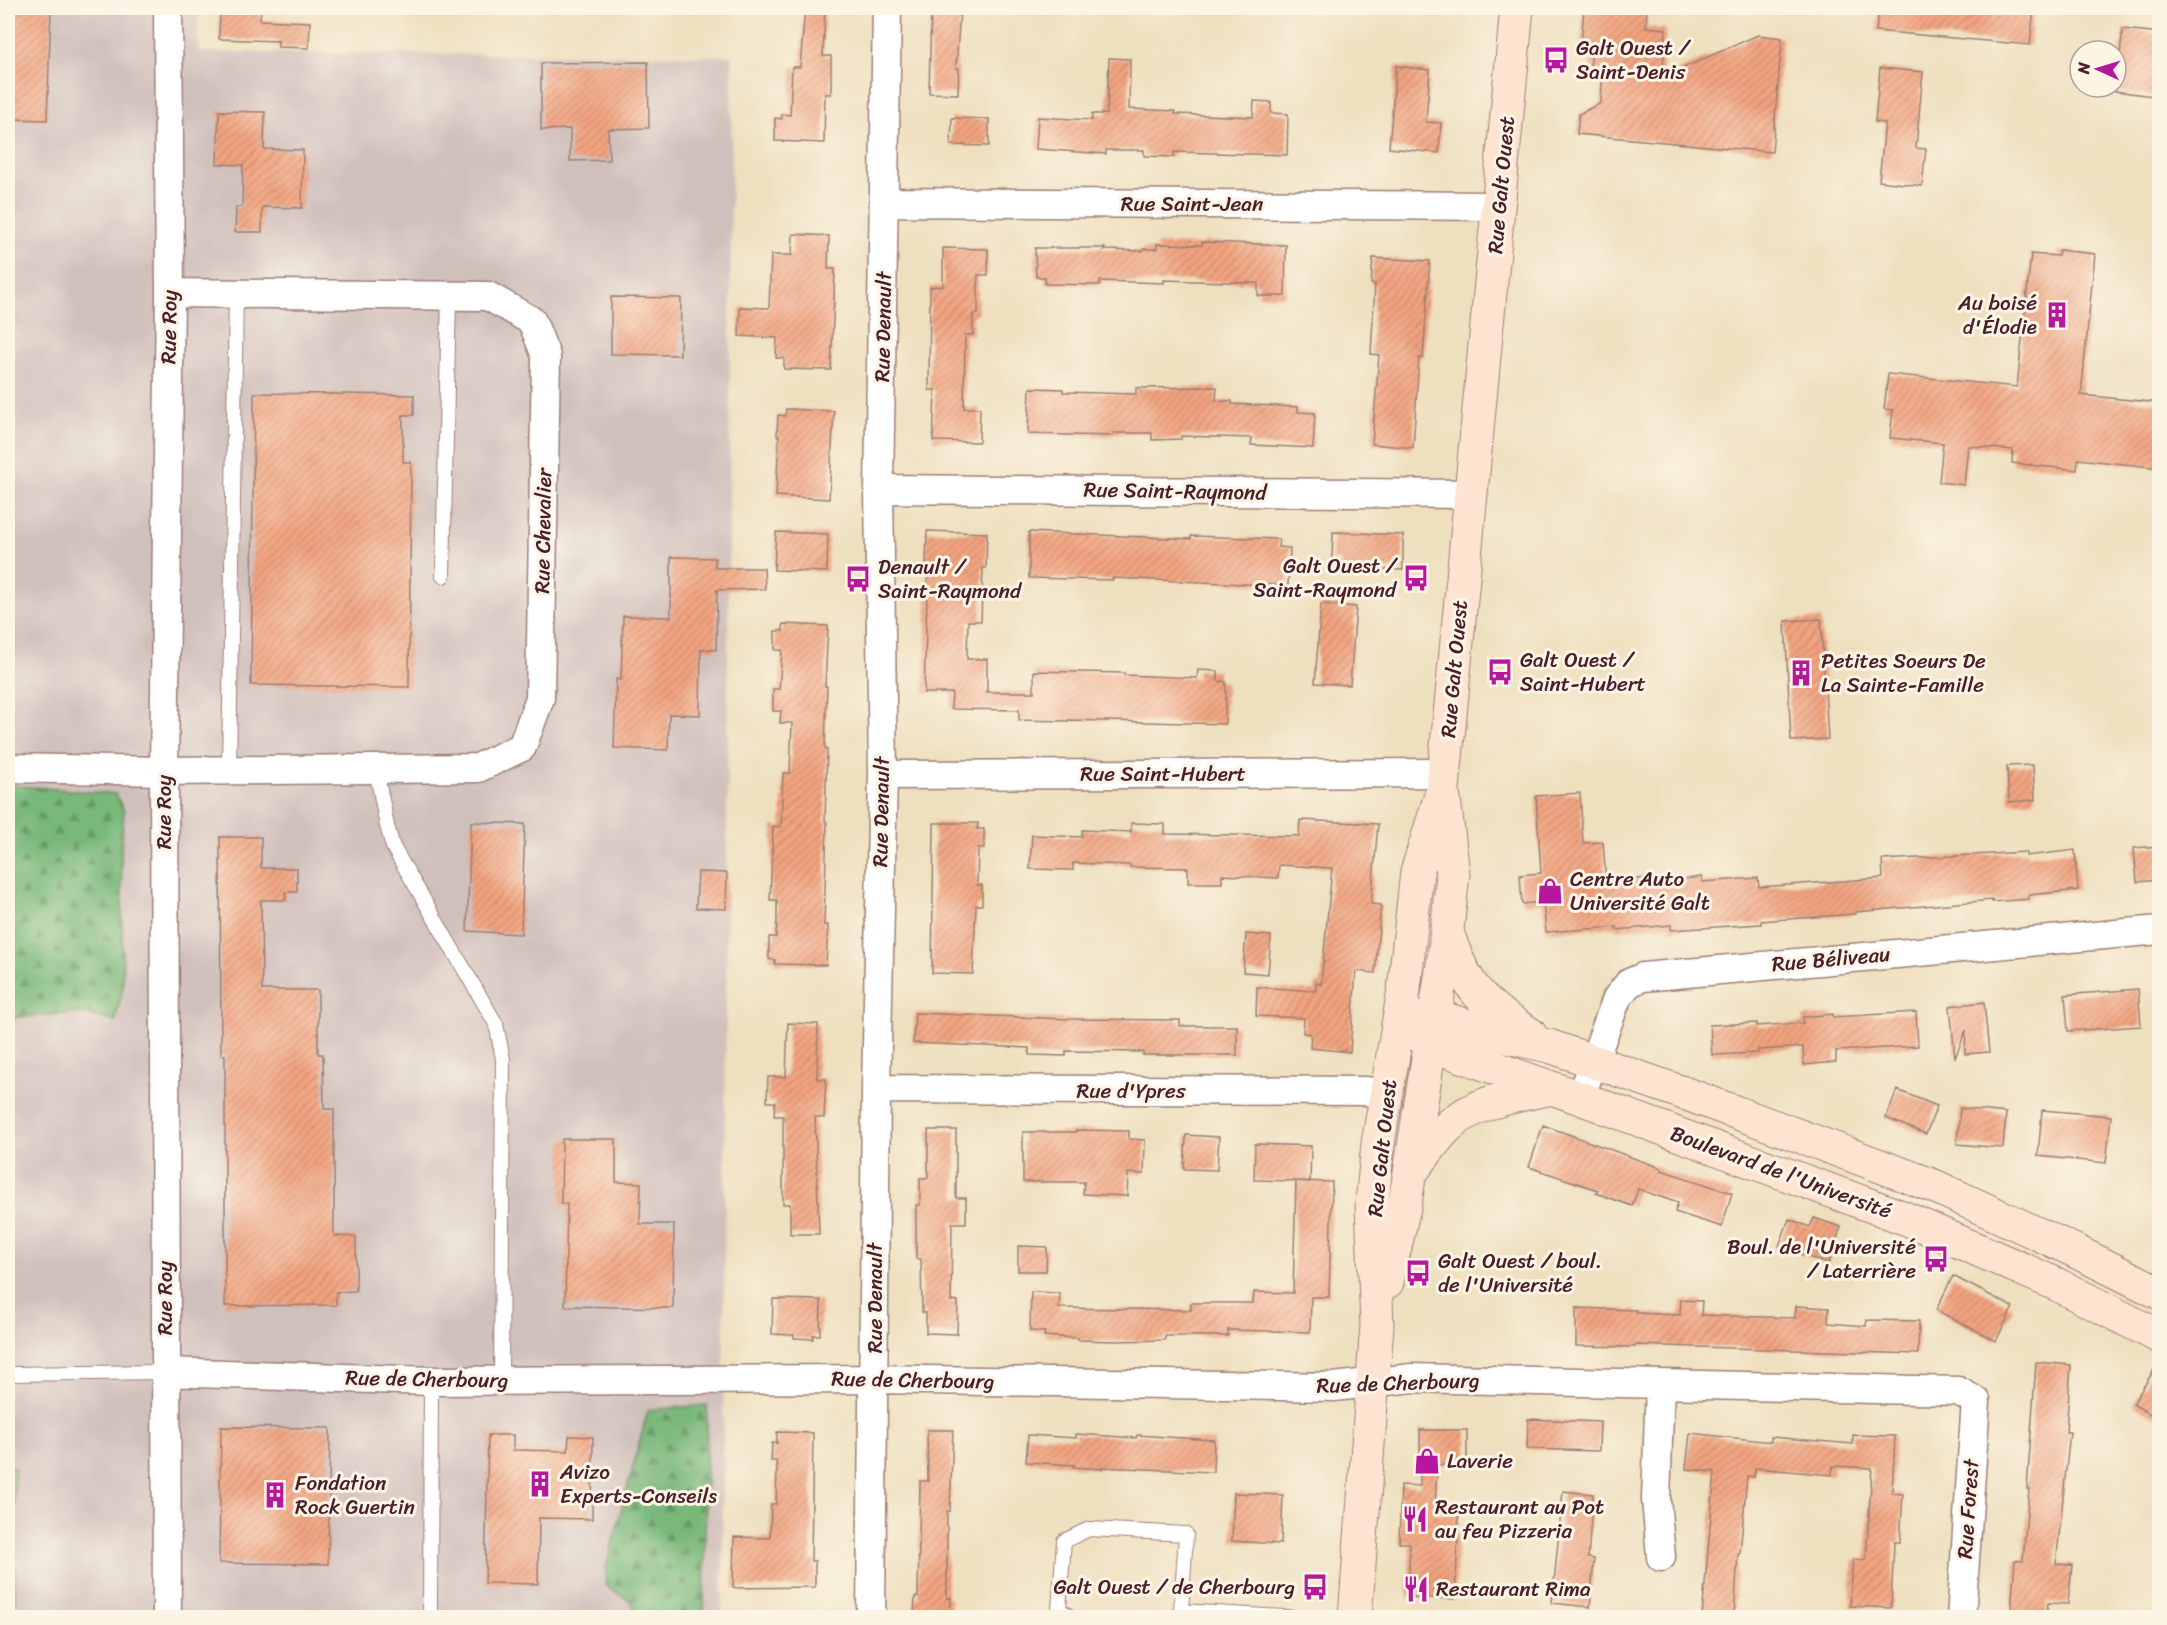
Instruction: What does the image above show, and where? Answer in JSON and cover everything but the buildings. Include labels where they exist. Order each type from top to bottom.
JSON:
[{"type":"main road","name":"Rue Galt Ouest","points":[[1355,1617],[1377,1325],[1372,1203],[1386,1093],[1400,1018],[1417,872],[1443,781],[1500,206],[1517,8]]},
{"type":"main road","name":"Rue Galt Ouest","points":[[1377,1325],[1410,1175],[1447,931],[1453,874],[1443,781]]},
{"type":"main road","points":[[1447,931],[1463,974],[1476,993],[1500,1016],[1549,1046]]},
{"type":"main road","points":[[1400,1018],[1433,1031],[1498,1035],[1549,1046]]},
{"type":"main road","name":"Boulevard de l'Université","points":[[1433,1031],[1566,1093],[1907,1219],[2056,1284],[2149,1331]]},
{"type":"main road","name":"Boulevard de l'Université","points":[[1549,1046],[1593,1060],[1934,1186],[2158,1289]]},
{"type":"main road","points":[[1410,1175],[1448,1128],[1476,1108],[1500,1099],[1566,1093]]},
{"type":"street","name":"Rue Roy","points":[[167,1617],[164,771],[170,293],[168,8]]},
{"type":"street","name":"Rue Denault","points":[[871,1617],[876,1089],[883,775],[879,489],[885,201],[886,8]]},
{"type":"street","name":"Rue Saint-Jean","points":[[885,201],[1500,206]]},
{"type":"street","name":"Rue Chevalier","points":[[8,768],[229,771],[478,768],[522,747],[540,698],[546,356],[532,321],[488,296],[170,293]]},
{"type":"street","name":"Rue Saint-Raymond","points":[[879,489],[1470,494]]},
{"type":"street","name":"Rue Saint-Hubert","points":[[883,775],[1443,781]]},
{"type":"street","name":"Rue Béliveau","points":[[1566,1093],[1593,1060],[1617,998],[1629,983],[1643,977],[2160,930]]},
{"type":"street","name":"Rue d'Ypres","points":[[876,1089],[1364,1091],[1386,1093]]},
{"type":"street","points":[[2149,1331],[2158,1289]]},
{"type":"street","name":"Rue de Cherbourg","points":[[165,1372],[431,1380],[874,1379],[1334,1387],[1412,1378],[1958,1391],[1976,1401]]},
{"type":"street","points":[[1660,1384],[1656,1498],[1661,1557]]},
{"type":"street","name":"Rue Forest","points":[[1961,1617],[1976,1401]]},
{"type":"lane","points":[[229,771],[236,293]]},
{"type":"lane","points":[[443,576],[449,296]]},
{"type":"lane","points":[[376,769],[393,847],[496,1024],[503,1059],[501,1380]]},
{"type":"lane","points":[[8,1374],[165,1372]]},
{"type":"lane","points":[[430,1617],[431,1380]]},
{"type":"lane","points":[[1072,1617],[1059,1608],[1064,1541],[1089,1529],[1186,1534],[1178,1614],[1302,1617]]},
{"type":"shaded area","points":[[8,8],[198,8],[198,52],[732,56],[722,1617],[8,1618]]},
{"type":"green space","points":[[8,785],[116,794],[124,812],[121,849],[123,987],[115,1021],[78,1013],[8,1018]]},
{"type":"green space","points":[[707,1405],[704,1617],[637,1617],[631,1601],[606,1586],[606,1568],[648,1410]]},
{"type":"green space","points":[[8,1468],[14,1468],[15,1618],[8,1617]]},
{"type":"place","name":"Galt Ouest / Saint-Denis","points":[[1556,60]]},
{"type":"place","name":"Au boisé d'Élodie","points":[[2057,315]]},
{"type":"place","name":"Galt Ouest / Saint-Raymond","points":[[1416,578]]},
{"type":"place","name":"Denault / Saint-Raymond","points":[[858,579]]},
{"type":"place","name":"Galt Ouest / Saint-Hubert","points":[[1500,672]]},
{"type":"place","name":"Petites Soeurs De La Sainte-Famille","points":[[1801,673]]},
{"type":"place","name":"Centre Auto Université Galt","points":[[1550,891]]},
{"type":"place","name":"Boul. de l'Université / Laterrière","points":[[1936,1259]]},
{"type":"place","name":"Galt Ouest / boul. de l'Université","points":[[1418,1273]]},
{"type":"place","name":"Laverie","points":[[1427,1461]]},
{"type":"place","name":"Avizo Experts-Conseils","points":[[540,1484]]},
{"type":"place","name":"Fondation Rock Guertin","points":[[275,1495]]},
{"type":"place","name":"Restaurant au Pot au feu Pizzeria","points":[[1415,1519]]},
{"type":"place","name":"Galt Ouest / de Cherbourg","points":[[1315,1587]]},
{"type":"place","name":"Restaurant Rima","points":[[1416,1589]]}]
